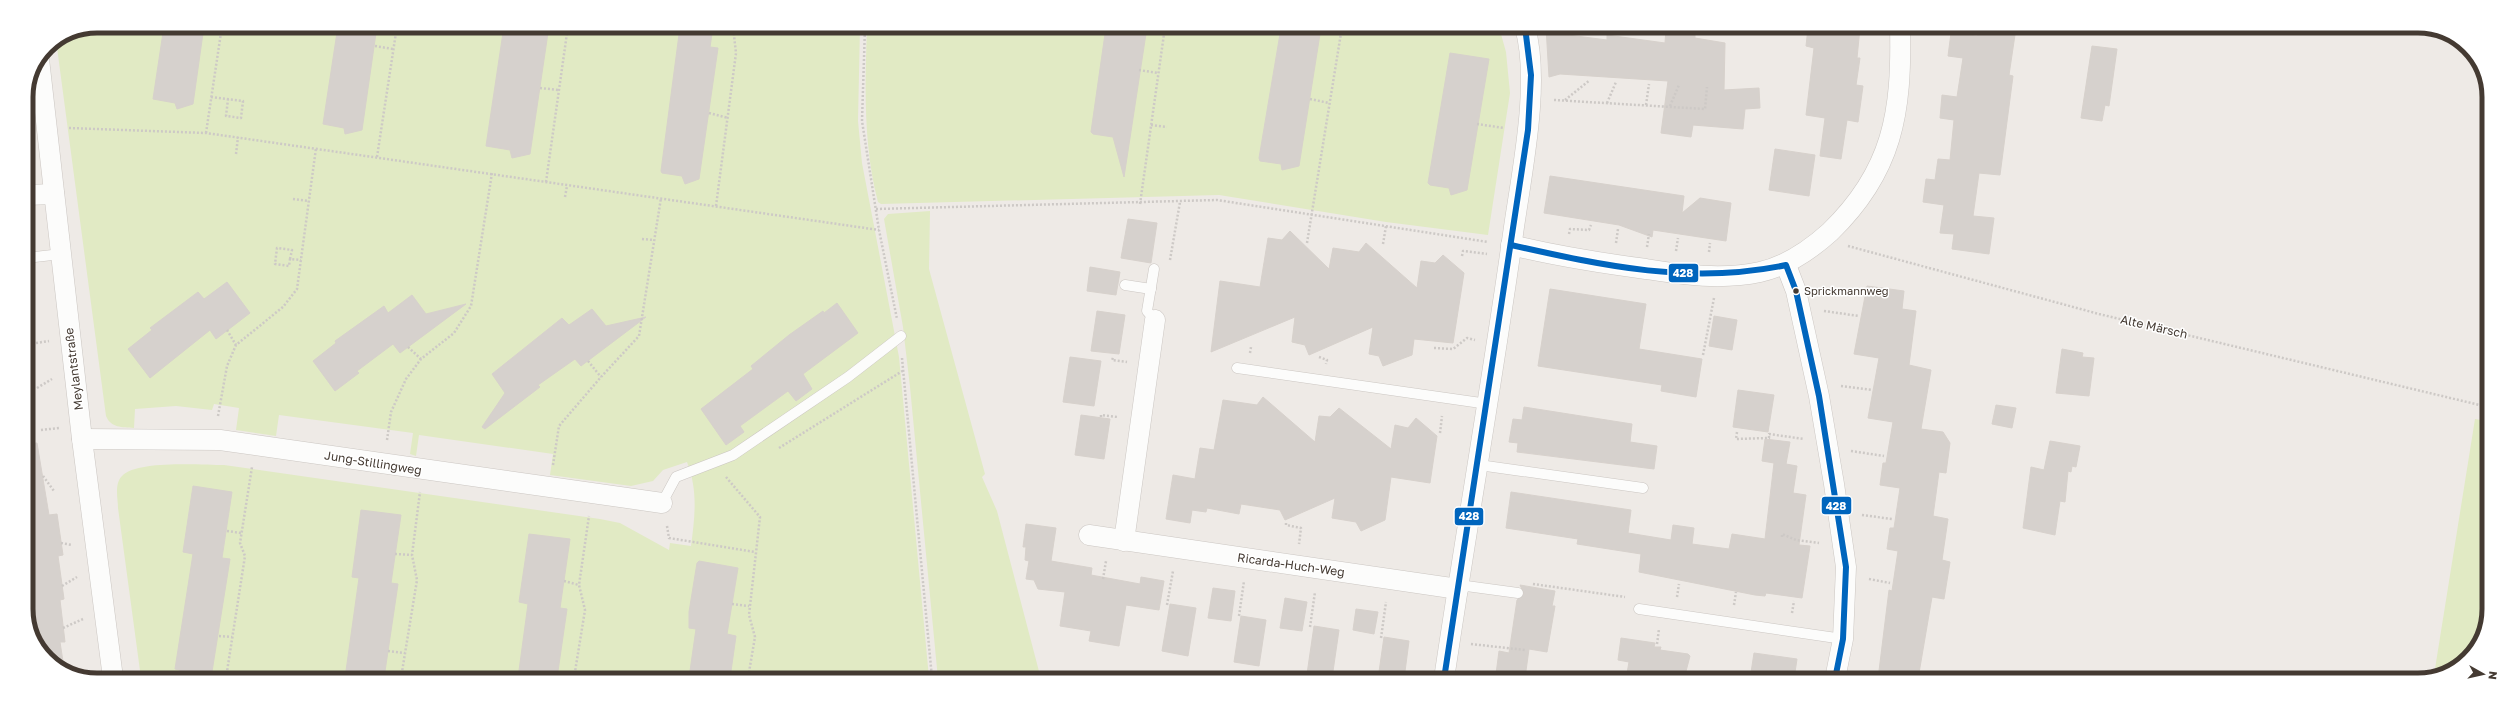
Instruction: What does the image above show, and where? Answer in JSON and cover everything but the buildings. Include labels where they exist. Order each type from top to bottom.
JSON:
[{"type":"street","points":[[1445,673],[1479,465],[1511,251],[1530,98],[1531,48],[1527,33]]},
{"type":"street","points":[[1511,251],[1613,265],[1717,276],[1759,272],[1786,265],[1823,238],[1853,210],[1876,176],[1889,142],[1898,105],[1900,33]]},
{"type":"street","name":"Meylantstraße","points":[[37,77],[54,194],[82,439],[112,673]]},
{"type":"street","points":[[33,195],[54,194]]},
{"type":"street","points":[[1786,265],[1799,307],[1815,382],[1827,445],[1846,567],[1843,639],[1836,673]]},
{"type":"street","points":[[1124,541],[1155,320]]},
{"type":"street","name":"Jung-Stillingweg","points":[[82,439],[214,440],[662,503]]},
{"type":"street","name":"Ricarda-Huch-Weg","points":[[1089,535],[1390,580],[1458,587]]},
{"type":"lane","points":[[33,257],[61,254]]},
{"type":"lane","points":[[1154,269],[1147,311],[1155,320]]},
{"type":"lane","points":[[1125,285],[1151,289]]},
{"type":"lane","points":[[662,503],[676,477],[714,463],[739,451],[848,376],[901,336]]},
{"type":"lane","points":[[1237,368],[1488,404]]},
{"type":"lane","points":[[1479,465],[1644,488]]},
{"type":"lane","points":[[1458,587],[1518,593]]},
{"type":"lane","points":[[1639,609],[1843,639]]},
{"type":"path","points":[[206,133],[221,33]]},
{"type":"path","points":[[377,157],[396,33]]},
{"type":"path","points":[[546,183],[567,33]]},
{"type":"path","points":[[716,206],[736,53],[734,33]]},
{"type":"path","points":[[1140,204],[1164,33]]},
{"type":"path","points":[[1307,243],[1341,33]]},
{"type":"path","points":[[375,46],[394,49]]},
{"type":"path","points":[[1139,70],[1158,73]]},
{"type":"path","points":[[1564,101],[1590,80]]},
{"type":"path","points":[[1607,103],[1616,82]]},
{"type":"path","points":[[1646,105],[1649,84]]},
{"type":"path","points":[[1670,106],[1679,85]]},
{"type":"path","points":[[1530,98],[1705,109],[1708,87]]},
{"type":"path","points":[[540,88],[558,90]]},
{"type":"path","points":[[211,97],[228,99],[243,101],[241,118],[226,116],[228,99]]},
{"type":"path","points":[[1310,99],[1329,103]]},
{"type":"path","points":[[709,113],[728,118]]},
{"type":"path","points":[[1477,124],[1526,132]]},
{"type":"path","points":[[1151,125],[1167,127]]},
{"type":"path","points":[[64,128],[206,133],[492,173],[546,183],[661,198],[879,230]]},
{"type":"path","points":[[236,154],[238,138]]},
{"type":"path","points":[[214,440],[227,366],[236,345],[283,307],[297,289],[316,148]]},
{"type":"path","points":[[383,463],[392,412],[406,379],[421,360],[454,333],[471,306],[492,173]]},
{"type":"path","points":[[565,197],[567,186]]},
{"type":"path","points":[[550,487],[560,426],[601,377],[640,336],[661,198]]},
{"type":"path","points":[[293,199],[309,201]]},
{"type":"path","points":[[876,209],[1140,204],[1218,200],[1386,226],[1511,251]]},
{"type":"path","points":[[1383,244],[1386,226]]},
{"type":"path","name":"Alte Märsch","points":[[1823,238],[2099,314],[2482,406]]},
{"type":"path","points":[[642,239],[654,240]]},
{"type":"path","points":[[277,248],[292,250],[290,259],[289,266],[275,264],[277,248]]},
{"type":"path","points":[[1462,256],[1463,251],[1511,251]]},
{"type":"path","points":[[290,259],[301,260]]},
{"type":"path","points":[[1703,355],[1717,276]]},
{"type":"path","points":[[1799,307],[1859,316]]},
{"type":"path","points":[[227,330],[236,345]]},
{"type":"path","points":[[1434,348],[1452,349],[1467,338],[1497,344]]},
{"type":"path","points":[[36,343],[54,340]]},
{"type":"path","points":[[408,347],[421,360]]},
{"type":"path","points":[[588,361],[601,377]]},
{"type":"path","points":[[37,388],[47,380],[56,378]]},
{"type":"path","points":[[1815,382],[1872,390]]},
{"type":"path","points":[[41,430],[66,427]]},
{"type":"path","points":[[1737,432],[1736,439],[1768,438],[1770,434],[1884,456]]},
{"type":"path","points":[[714,463],[760,517],[748,615],[755,637],[749,673]]},
{"type":"path","points":[[227,673],[245,556],[240,543],[252,465]]},
{"type":"path","points":[[43,476],[54,491]]},
{"type":"path","points":[[402,673],[417,580],[412,555],[420,490]]},
{"type":"path","points":[[662,503],[670,538],[755,552]]},
{"type":"path","points":[[1838,512],[1892,520]]},
{"type":"path","points":[[575,673],[585,610],[579,585],[589,514]]},
{"type":"path","points":[[227,531],[241,533]]},
{"type":"path","points":[[1782,537],[1782,534],[1796,540],[1843,547]]},
{"type":"path","points":[[1167,605],[1177,549]]},
{"type":"path","points":[[395,554],[412,555]]},
{"type":"path","points":[[1239,616],[1247,559]]},
{"type":"path","points":[[1310,627],[1318,569]]},
{"type":"path","points":[[62,586],[82,575]]},
{"type":"path","points":[[1381,638],[1390,580]]},
{"type":"path","points":[[564,582],[579,585]]},
{"type":"path","points":[[1531,584],[1634,599],[1639,609]]},
{"type":"path","points":[[732,604],[749,606]]},
{"type":"path","points":[[63,628],[86,617]]},
{"type":"path","points":[[219,636],[232,637]]},
{"type":"path","points":[[1450,640],[1525,650]]},
{"type":"path","points":[[388,651],[405,653]]},
{"type":"green space","points":[[97,33],[860,33],[858,121],[862,163],[899,357],[929,673],[140,673],[117,496],[117,487],[120,479],[130,471],[155,465],[170,464],[224,465],[600,519],[620,523],[669,550],[670,543],[691,546],[695,503],[693,483],[687,462],[663,470],[653,481],[631,486],[550,475],[553,454],[419,435],[416,456],[410,454],[413,433],[279,415],[276,436],[236,430],[239,408],[214,404],[212,410],[176,406],[135,409],[134,428],[114,425],[106,416],[57,48],[61,44],[85,34]]},
{"type":"green space","points":[[867,33],[1501,33],[1506,52],[1510,93],[1488,235],[1386,222],[1219,195],[881,204],[878,202],[873,180],[867,137]]},
{"type":"green space","points":[[930,211],[929,269],[985,474],[982,477],[997,511],[1039,673],[937,673],[903,327],[884,219],[888,214]]},
{"type":"green space","points":[[2475,419],[2482,420],[2482,609],[2480,626],[2471,645],[2466,651],[2457,660],[2439,670],[2435,671]]},
{"type":"transit line","name":"428","points":[[1445,673],[1528,130],[1531,75],[1526,33]]},
{"type":"transit line","name":"428","points":[[1511,245],[1614,266],[1682,273],[1751,271],[1786,265],[1796,291],[1819,396],[1846,567],[1843,639],[1836,673]]},
{"type":"place","name":"Sprickmannweg","points":[[1796,291]]}]
